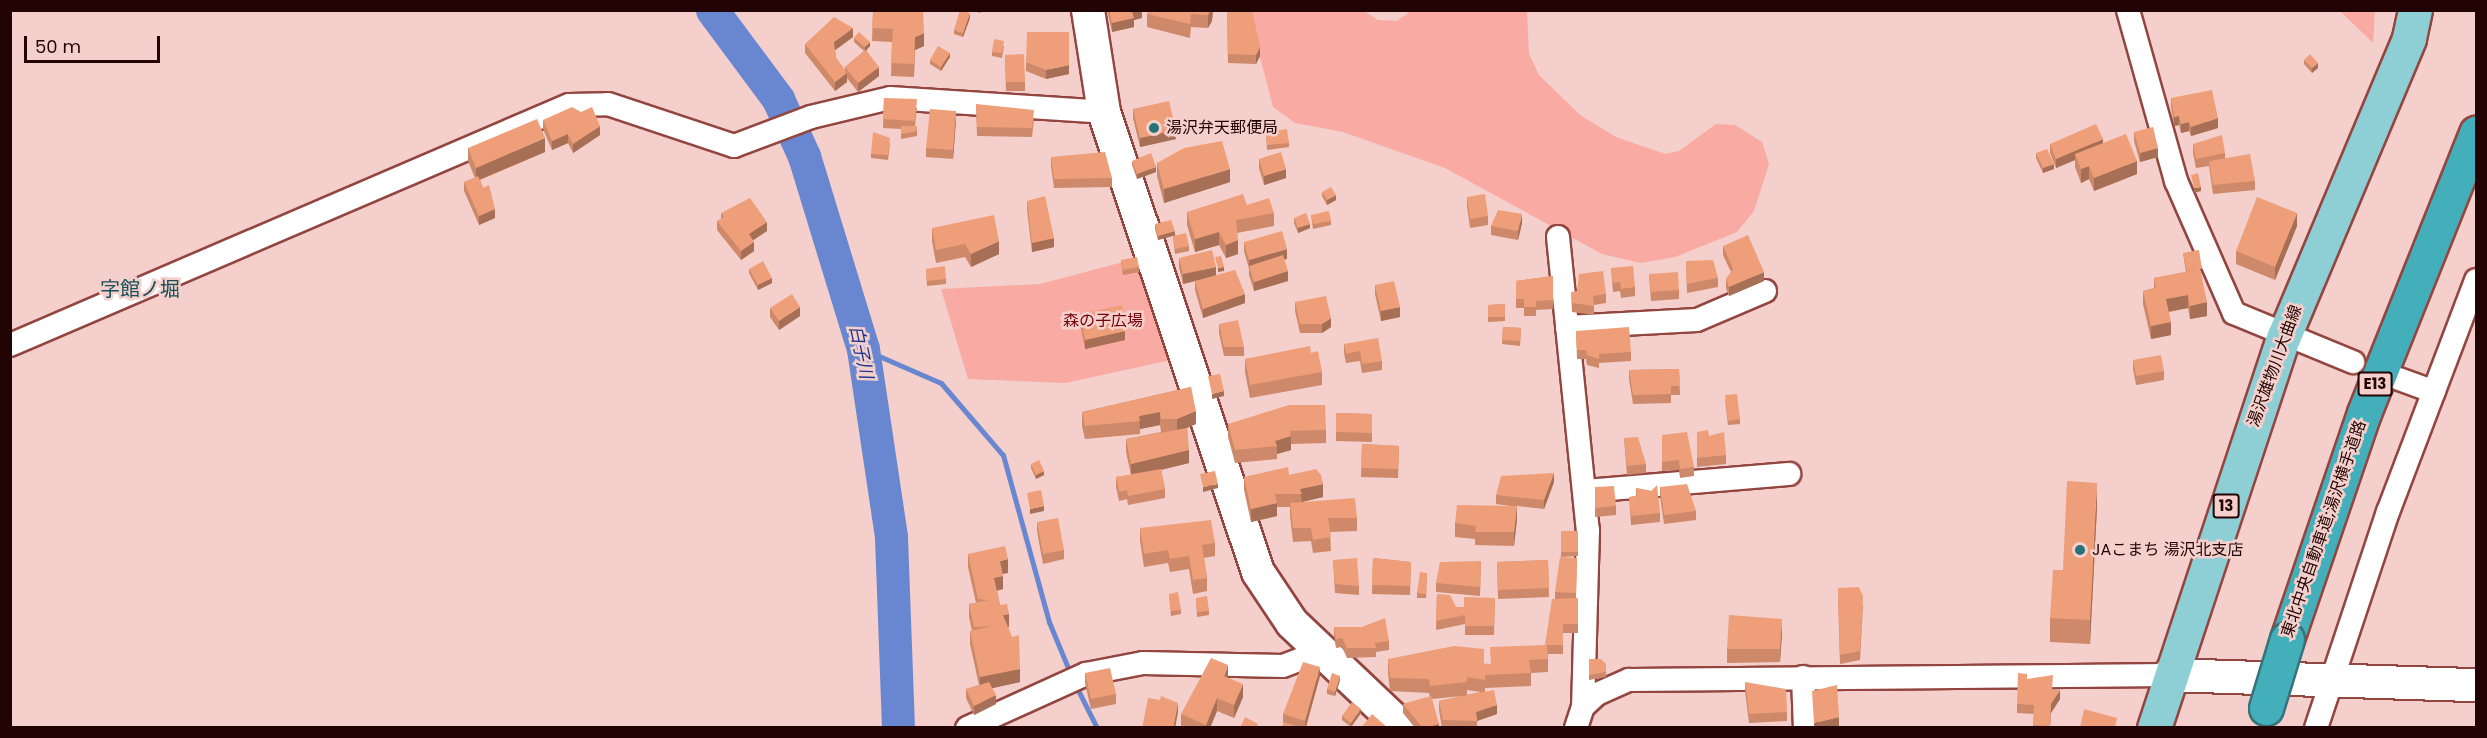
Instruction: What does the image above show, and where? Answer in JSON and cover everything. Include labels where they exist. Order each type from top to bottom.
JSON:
[{"type":"highway","name":"東北中央自動車道;湯沢横手道路","points":[[2263,718],[2287,639],[2364,413],[2476,133]]},
{"type":"main road","name":"湯沢雄物川大曲線","points":[[2154,728],[2169,675],[2284,336],[2409,38],[2415,10]]},
{"type":"street","points":[[1088,10],[1104,112],[1258,572],[1274,601],[1319,652],[1403,728]]},
{"type":"street","points":[[2128,10],[2176,181],[2228,302],[2244,321],[2354,362]]},
{"type":"street","points":[[10,345],[552,109],[608,104],[722,146],[755,141],[811,117],[890,98],[917,97],[1104,112]]},
{"type":"street","points":[[1558,237],[1584,491],[1579,717]]},
{"type":"street","points":[[2316,728],[2330,676],[2476,280]]},
{"type":"street","points":[[1567,327],[1697,320],[1765,291]]},
{"type":"street","points":[[2399,379],[2434,392]]},
{"type":"street","points":[[1584,491],[1789,474]]},
{"type":"street","points":[[967,728],[1063,682],[1086,674],[1143,663],[1283,666],[1319,652]]},
{"type":"street","points":[[1579,717],[1629,680],[2169,675],[2330,676],[2476,685]]},
{"type":"street","points":[[1803,677],[1805,728]]},
{"type":"green space","points":[[1248,11],[1364,11],[1378,20],[1397,21],[1411,11],[1527,11],[1529,54],[1539,75],[1580,115],[1616,137],[1665,154],[1679,151],[1716,124],[1735,125],[1762,142],[1769,164],[1754,211],[1737,232],[1675,257],[1641,263],[1602,254],[1445,168],[1343,132],[1295,123],[1273,107]]},
{"type":"green space","points":[[2340,11],[2375,11],[2373,43]]},
{"type":"green space","name":"森の子広場","points":[[1142,257],[1171,360],[1065,383],[968,379],[941,289],[1040,284]]},
{"type":"building","points":[[923,10],[924,33],[915,37],[914,64],[891,63],[893,29],[872,28],[873,12]]},
{"type":"building","points":[[960,10],[970,13],[963,33],[954,30]]},
{"type":"building","points":[[1109,10],[1134,10],[1132,11],[1134,18],[1112,23]]},
{"type":"building","points":[[1147,10],[1211,10],[1208,15],[1191,14],[1190,24],[1147,14]]},
{"type":"building","points":[[1227,10],[1252,10],[1260,47],[1256,55],[1228,54]]},
{"type":"building","points":[[834,17],[853,28],[834,42],[836,58],[847,73],[835,82],[805,44]]},
{"type":"building","points":[[859,32],[870,42],[865,47],[854,38]]},
{"type":"building","points":[[1027,32],[1069,32],[1069,65],[1046,70],[1026,62]]},
{"type":"building","points":[[994,39],[1004,41],[1002,53],[992,52]]},
{"type":"building","points":[[938,46],[950,53],[941,67],[930,60]]},
{"type":"building","points":[[866,50],[879,67],[858,83],[845,67]]},
{"type":"building","points":[[1024,54],[1025,82],[1006,82],[1005,55]]},
{"type":"building","points":[[2310,54],[2318,63],[2312,68],[2304,60]]},
{"type":"building","points":[[2212,90],[2218,118],[2191,127],[2189,122],[2181,124],[2179,116],[2174,117],[2171,98]]},
{"type":"building","points":[[884,98],[917,99],[915,121],[883,119]]},
{"type":"building","points":[[1169,101],[1176,130],[1140,138],[1133,109]]},
{"type":"building","points":[[976,104],[1034,110],[1032,128],[977,127]]},
{"type":"building","points":[[572,107],[581,112],[592,107],[600,126],[573,144],[568,134],[552,141],[543,120]]},
{"type":"building","points":[[930,109],[956,111],[953,150],[926,148]]},
{"type":"building","points":[[537,119],[545,138],[476,168],[468,148]]},
{"type":"building","points":[[2096,124],[2103,139],[2056,159],[2050,144]]},
{"type":"building","points":[[901,126],[917,126],[917,131],[901,134]]},
{"type":"building","points":[[2153,127],[2158,148],[2140,153],[2134,132]]},
{"type":"building","points":[[1287,129],[1289,143],[1267,145],[1266,132]]},
{"type":"building","points":[[873,132],[890,138],[888,155],[871,154]]},
{"type":"building","points":[[2126,134],[2137,161],[2094,178],[2089,166],[2081,169],[2075,154]]},
{"type":"building","points":[[2222,135],[2225,153],[2196,159],[2193,144]]},
{"type":"building","points":[[1222,141],[1230,169],[1164,189],[1157,163],[1184,148]]},
{"type":"building","points":[[2047,149],[2054,164],[2043,168],[2036,153]]},
{"type":"building","points":[[1105,152],[1112,178],[1054,179],[1051,157]]},
{"type":"building","points":[[1281,152],[1286,169],[1264,176],[1259,159]]},
{"type":"building","points":[[1151,153],[1156,167],[1137,174],[1132,161]]},
{"type":"building","points":[[2250,154],[2255,181],[2213,185],[2209,161]]},
{"type":"building","points":[[2198,173],[2201,187],[2194,188],[2191,175]]},
{"type":"building","points":[[478,176],[483,188],[489,185],[495,209],[479,216],[464,182]]},
{"type":"building","points":[[1331,187],[1336,195],[1327,200],[1322,192]]},
{"type":"building","points":[[1243,194],[1247,205],[1269,198],[1274,213],[1236,220],[1238,240],[1226,245],[1219,232],[1195,239],[1187,212]]},
{"type":"building","points":[[1485,194],[1488,216],[1470,219],[1467,197]]},
{"type":"building","points":[[1045,196],[1054,238],[1032,243],[1027,201]]},
{"type":"building","points":[[2257,197],[2297,213],[2275,267],[2236,251]]},
{"type":"building","points":[[750,198],[767,222],[749,234],[754,242],[741,251],[717,221],[724,217],[721,213]]},
{"type":"building","points":[[1498,210],[1522,214],[1518,231],[1491,226]]},
{"type":"building","points":[[1329,211],[1331,221],[1313,224],[1311,215]]},
{"type":"building","points":[[1306,213],[1310,224],[1298,228],[1294,218]]},
{"type":"building","points":[[994,215],[999,241],[971,254],[965,244],[936,250],[932,228]]},
{"type":"building","points":[[1171,220],[1175,231],[1158,236],[1155,224]]},
{"type":"building","points":[[1282,231],[1287,249],[1249,260],[1244,242]]},
{"type":"building","points":[[1186,233],[1189,246],[1175,249],[1173,236]]},
{"type":"building","points":[[1748,235],[1764,272],[1729,287],[1726,279],[1733,269],[1723,246]]},
{"type":"building","points":[[1212,250],[1216,267],[1183,274],[1179,258]]},
{"type":"building","points":[[2199,250],[2202,269],[2187,271],[2183,253]]},
{"type":"building","points":[[1283,255],[1288,271],[1254,282],[1249,266]]},
{"type":"building","points":[[1221,256],[1224,267],[1218,268],[1215,257]]},
{"type":"building","points":[[1137,257],[1139,267],[1123,270],[1121,260]]},
{"type":"building","points":[[1713,260],[1718,278],[1687,284],[1686,261]]},
{"type":"building","points":[[763,261],[772,278],[758,285],[749,269]]},
{"type":"building","points":[[945,266],[946,279],[927,281],[926,269]]},
{"type":"building","points":[[1633,266],[1635,287],[1621,289],[1620,282],[1613,283],[1611,268]]},
{"type":"building","points":[[2200,269],[2207,302],[2190,306],[2188,295],[2166,299],[2171,322],[2151,326],[2143,291],[2156,288],[2154,278]]},
{"type":"building","points":[[1235,270],[1245,294],[1203,309],[1195,281]]},
{"type":"building","points":[[1603,271],[1606,294],[1593,296],[1594,306],[1572,303],[1571,292],[1577,291],[1579,274]]},
{"type":"building","points":[[1678,272],[1679,290],[1651,292],[1649,274]]},
{"type":"building","points":[[1553,276],[1553,300],[1536,301],[1536,307],[1524,307],[1524,299],[1516,299],[1516,281]]},
{"type":"building","points":[[1394,281],[1400,307],[1381,311],[1375,285]]},
{"type":"building","points":[[792,294],[800,307],[779,321],[770,308]]},
{"type":"building","points":[[1326,296],[1331,318],[1322,324],[1300,324],[1295,302]]},
{"type":"building","points":[[1505,304],[1505,317],[1488,317],[1488,305]]},
{"type":"building","points":[[1122,305],[1125,331],[1085,340],[1080,314]]},
{"type":"building","points":[[1238,320],[1244,347],[1224,347],[1219,324]]},
{"type":"building","points":[[1503,327],[1521,328],[1520,341],[1502,340]]},
{"type":"building","points":[[1629,327],[1631,352],[1599,354],[1599,359],[1587,355],[1586,350],[1577,350],[1576,331]]},
{"type":"building","points":[[1378,338],[1382,361],[1362,364],[1360,351],[1346,354],[1344,344]]},
{"type":"building","points":[[1310,346],[1311,353],[1318,351],[1322,372],[1250,385],[1245,359]]},
{"type":"building","points":[[2161,355],[2164,371],[2136,376],[2133,360]]},
{"type":"building","points":[[1679,369],[1680,386],[1671,386],[1671,394],[1633,395],[1629,370]]},
{"type":"building","points":[[1220,374],[1224,391],[1212,394],[1208,376]]},
{"type":"building","points":[[1191,387],[1196,411],[1177,419],[1161,419],[1160,412],[1139,416],[1140,421],[1085,426],[1082,412]]},
{"type":"building","points":[[1737,394],[1740,419],[1728,421],[1725,395]]},
{"type":"building","points":[[1289,405],[1325,405],[1326,430],[1290,431],[1291,436],[1275,441],[1277,446],[1235,450],[1228,424]]},
{"type":"building","points":[[1336,413],[1372,414],[1372,433],[1336,432]]},
{"type":"building","points":[[1187,428],[1189,450],[1131,464],[1126,439]]},
{"type":"building","points":[[1708,430],[1709,436],[1724,432],[1726,455],[1697,458],[1697,432]]},
{"type":"building","points":[[1687,432],[1694,467],[1680,469],[1679,460],[1662,462],[1662,435]]},
{"type":"building","points":[[1638,437],[1646,464],[1627,466],[1624,438]]},
{"type":"building","points":[[1362,444],[1399,446],[1398,469],[1361,468]]},
{"type":"building","points":[[1039,460],[1044,471],[1036,475],[1031,464]]},
{"type":"building","points":[[1288,467],[1289,475],[1316,469],[1321,475],[1323,484],[1300,489],[1302,494],[1275,494],[1277,503],[1251,509],[1244,477]]},
{"type":"building","points":[[1161,469],[1165,489],[1128,496],[1127,490],[1119,492],[1116,477]]},
{"type":"building","points":[[1215,471],[1218,484],[1203,487],[1200,474]]},
{"type":"building","points":[[1554,473],[1544,500],[1496,495],[1501,476]]},
{"type":"building","name":"JAこまち 湯沢北支店","points":[[2067,481],[2097,483],[2090,620],[2050,618],[2053,570],[2063,570]]},
{"type":"building","points":[[1687,484],[1696,511],[1664,515],[1660,487]]},
{"type":"building","points":[[1657,485],[1660,513],[1631,516],[1629,497],[1637,496],[1636,488],[1651,491]]},
{"type":"building","points":[[1614,486],[1616,506],[1595,508],[1595,487]]},
{"type":"building","points":[[1041,490],[1044,506],[1030,509],[1027,493]]},
{"type":"building","points":[[1355,498],[1357,518],[1328,518],[1331,537],[1313,540],[1311,528],[1293,528],[1290,503]]},
{"type":"building","points":[[1457,505],[1517,506],[1514,532],[1475,532],[1476,526],[1455,523]]},
{"type":"building","points":[[1058,518],[1064,550],[1043,554],[1037,522]]},
{"type":"building","points":[[1211,520],[1215,543],[1202,545],[1207,578],[1193,580],[1189,556],[1170,559],[1168,550],[1144,554],[1140,528]]},
{"type":"building","points":[[1561,531],[1578,531],[1578,552],[1561,552]]},
{"type":"building","points":[[1005,546],[1008,559],[1000,561],[1003,576],[994,578],[1000,605],[1007,604],[1009,614],[1003,615],[1012,637],[1019,635],[1020,669],[980,677],[970,631],[993,626],[974,627],[969,604],[988,600],[978,599],[968,554]]},
{"type":"building","points":[[1560,557],[1577,558],[1576,593],[1555,592]]},
{"type":"building","points":[[1357,558],[1359,586],[1335,584],[1333,560]]},
{"type":"building","points":[[1373,558],[1411,562],[1410,586],[1372,585]]},
{"type":"building","points":[[1548,560],[1549,588],[1498,590],[1497,562]]},
{"type":"building","points":[[1481,561],[1480,587],[1436,583],[1440,562]]},
{"type":"building","points":[[1420,572],[1427,573],[1426,594],[1417,593]]},
{"type":"building","points":[[1859,587],[1863,596],[1860,651],[1840,655],[1838,588]]},
{"type":"building","points":[[1178,592],[1181,610],[1171,611],[1169,594]]},
{"type":"building","points":[[1437,594],[1450,595],[1456,607],[1464,607],[1464,597],[1495,598],[1494,626],[1465,626],[1465,615],[1436,621]]},
{"type":"building","points":[[1207,596],[1209,611],[1197,612],[1196,598]]},
{"type":"building","points":[[1578,598],[1578,624],[1563,624],[1563,645],[1545,645],[1552,599]]},
{"type":"building","points":[[1729,615],[1782,619],[1780,649],[1727,649]]},
{"type":"building","points":[[1385,618],[1389,641],[1375,643],[1376,648],[1347,648],[1342,638],[1336,639],[1334,627],[1362,627]]},
{"type":"building","points":[[1547,645],[1548,659],[1529,660],[1531,673],[1485,675],[1485,680],[1467,677],[1467,682],[1430,686],[1429,679],[1390,678],[1388,659],[1454,646],[1484,649],[1484,664],[1491,664],[1490,647]]},
{"type":"building","points":[[1211,658],[1228,665],[1224,676],[1243,684],[1234,705],[1217,698],[1206,725],[1181,714]]},
{"type":"building","points":[[1589,659],[1601,659],[1606,664],[1606,672],[1589,675]]},
{"type":"building","points":[[1303,662],[1320,667],[1305,721],[1283,714]]},
{"type":"building","points":[[1110,668],[1116,694],[1091,699],[1085,673]]},
{"type":"building","points":[[1332,673],[1340,676],[1335,692],[1327,689]]},
{"type":"building","points":[[2018,673],[2027,674],[2027,679],[2053,675],[2052,690],[2060,690],[2051,704],[2050,726],[2033,725],[2034,705],[2017,704]]},
{"type":"building","points":[[989,682],[996,695],[974,706],[966,689]]},
{"type":"building","points":[[1745,682],[1786,689],[1787,712],[1749,714]]},
{"type":"building","points":[[1837,685],[1839,717],[1814,723],[1812,691]]},
{"type":"building","points":[[1494,690],[1497,705],[1476,712],[1477,721],[1443,720],[1439,701]]},
{"type":"building","points":[[1161,696],[1178,703],[1173,728],[1142,728],[1148,698],[1160,700]]},
{"type":"building","points":[[1431,696],[1439,724],[1423,728],[1403,704]]},
{"type":"building","points":[[1352,702],[1361,709],[1351,723],[1342,716]]},
{"type":"building","points":[[2084,709],[2117,718],[2115,728],[2080,728]]},
{"type":"building","points":[[1372,714],[1388,728],[1361,728]]},
{"type":"building","points":[[1245,717],[1258,724],[1256,728],[1240,728]]},
{"type":"building","points":[[1284,722],[1296,726],[1296,728],[1282,728]]},
{"type":"waterway","name":"白子川","points":[[712,10],[778,99],[804,156],[863,349],[891,537],[898,728]]},
{"type":"waterway","points":[[863,349],[941,383],[1003,455],[1049,622],[1071,675]]},
{"type":"waterway","points":[[1075,684],[1097,728]]},
{"type":"place","name":"湯沢弁天郵便局","points":[[1154,128]]},
{"type":"place","name":"JAこまち 湯沢北支店","points":[[2080,550]]},
{"type":"district","name":"字館ノ堀","points":[[140,289]]}]
